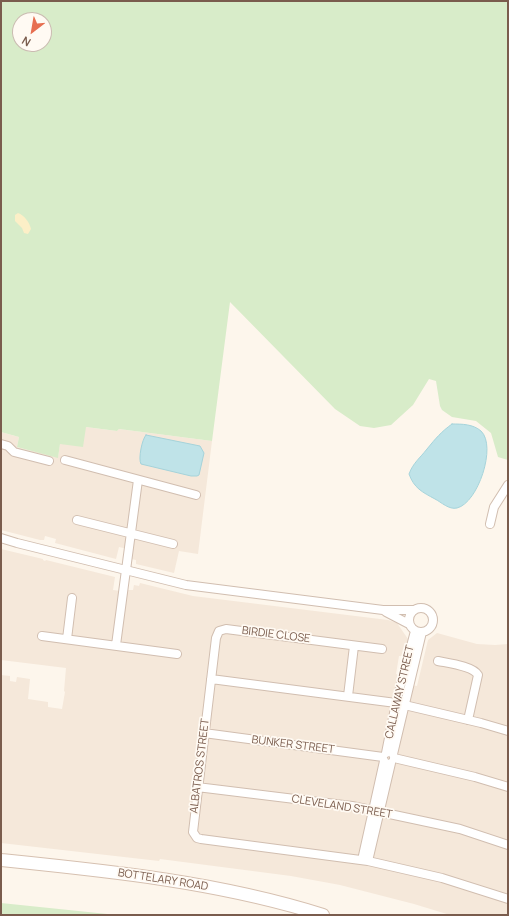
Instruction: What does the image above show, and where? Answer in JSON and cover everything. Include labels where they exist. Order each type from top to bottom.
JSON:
[{"type":"main road","name":"BOTTELARY ROAD","points":[[1,860],[171,880],[248,895],[294,906],[323,915]]},
{"type":"street","points":[[1,444],[8,446],[14,452],[50,461]]},
{"type":"street","points":[[65,460],[196,495]]},
{"type":"street","points":[[116,646],[138,480]]},
{"type":"street","points":[[490,524],[494,507],[508,485]]},
{"type":"street","points":[[77,520],[173,544]]},
{"type":"street","points":[[1,538],[16,543],[197,587],[384,610],[413,610],[422,607],[428,609],[433,620],[431,626],[426,631],[418,631],[398,617],[384,610]]},
{"type":"street","points":[[1,542],[16,543]]},
{"type":"street","points":[[67,639],[72,598]]},
{"type":"street","points":[[409,624],[408,618],[413,610]]},
{"type":"street","name":"BIRDIE CLOSE","points":[[211,679],[216,638],[219,631],[222,629],[382,649]]},
{"type":"street","name":"CALLAWAY STREET","points":[[365,861],[418,631]]},
{"type":"street","points":[[42,636],[177,654]]},
{"type":"street","points":[[348,696],[354,646]]},
{"type":"street","points":[[438,661],[469,668],[478,675],[468,720]]},
{"type":"street","points":[[211,679],[400,704],[508,731]]},
{"type":"street","name":"ALBATROS STREET","points":[[211,679],[192,829],[197,838],[365,861],[442,878],[508,899]]},
{"type":"street","name":"BUNKER STREET","points":[[204,733],[389,758],[475,777],[508,787]]},
{"type":"street","name":"CLEVELAND STREET","points":[[197,787],[352,806],[460,829],[508,844]]},
{"type":"shaded area","points":[[86,427],[117,431],[119,429],[212,441],[198,554],[179,551],[174,573],[136,564],[136,560],[131,559],[132,550],[119,547],[116,559],[55,543],[56,539],[45,536],[44,540],[40,540],[1,530],[1,432],[19,437],[17,447],[58,457],[60,444]]},
{"type":"shaded area","points":[[1,549],[115,577],[113,590],[128,592],[128,590],[133,590],[134,585],[139,586],[140,583],[193,596],[388,620],[397,623],[408,639],[404,656],[399,656],[396,674],[407,677],[406,684],[417,686],[428,640],[437,633],[477,644],[508,644],[508,915],[450,915],[340,885],[291,876],[160,859],[159,861],[1,843],[1,675],[10,676],[10,681],[16,682],[17,677],[30,679],[28,699],[48,702],[48,707],[62,709],[65,692],[66,668],[1,660]]},
{"type":"green space","points":[[1,1],[508,1],[508,460],[498,457],[491,433],[476,421],[452,417],[442,410],[436,381],[429,379],[413,405],[391,425],[374,428],[360,426],[335,409],[230,302],[212,441],[119,429],[117,431],[86,427],[83,447],[60,444],[58,458],[17,447],[19,437],[1,432]]},
{"type":"green space","points":[[1,903],[117,915],[1,915]]},
{"type":"sand","points":[[18,213],[24,217],[29,224],[31,229],[28,234],[24,233],[22,228],[15,221],[15,215]]},
{"type":"water","points":[[452,424],[467,425],[481,431],[485,438],[487,449],[483,473],[478,485],[472,496],[465,504],[457,508],[451,508],[422,492],[413,483],[409,474],[433,442]]},
{"type":"water","points":[[146,435],[200,446],[204,453],[199,475],[191,476],[141,464],[141,449]]}]
